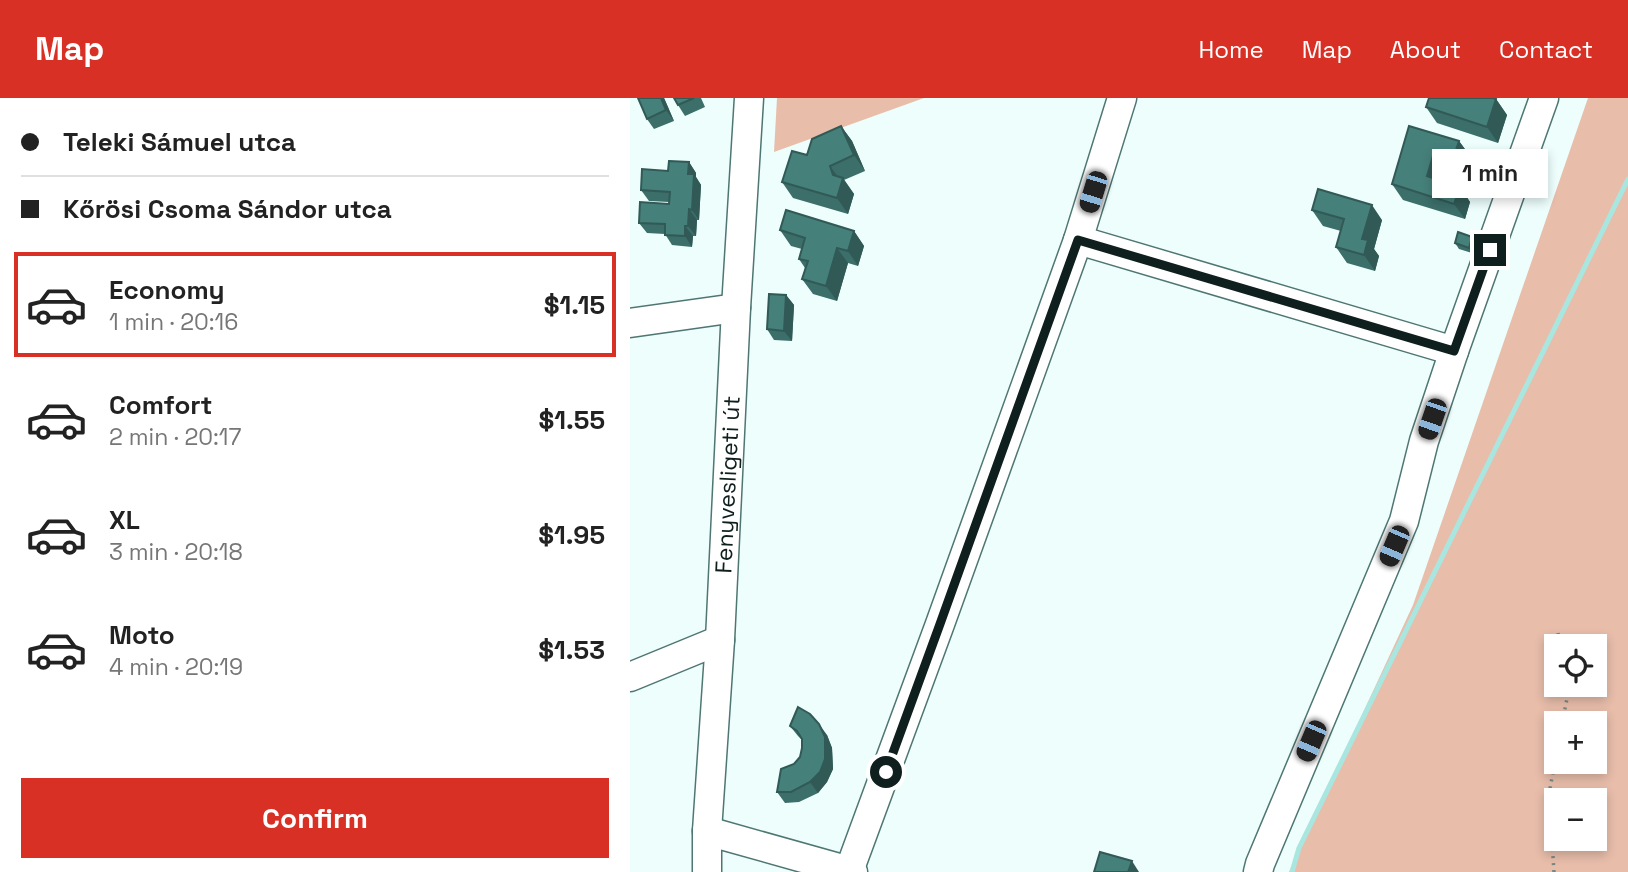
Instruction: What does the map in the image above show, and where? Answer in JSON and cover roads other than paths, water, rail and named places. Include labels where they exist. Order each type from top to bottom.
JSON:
[{"type":"street","name":"Fenyvesligeti út","points":[[707,872],[749,98]]},
{"type":"street","points":[[708,831],[851,871],[1078,240],[1122,98]]},
{"type":"street","points":[[1258,872],[1259,864],[1404,521],[1424,441],[1544,98]]},
{"type":"street","points":[[1078,240],[1454,351]]},
{"type":"street","points":[[630,323],[736,308]]},
{"type":"street","points":[[630,677],[720,640]]},
{"type":"waterway","points":[[1292,872],[1299,848],[1628,179]]}]
